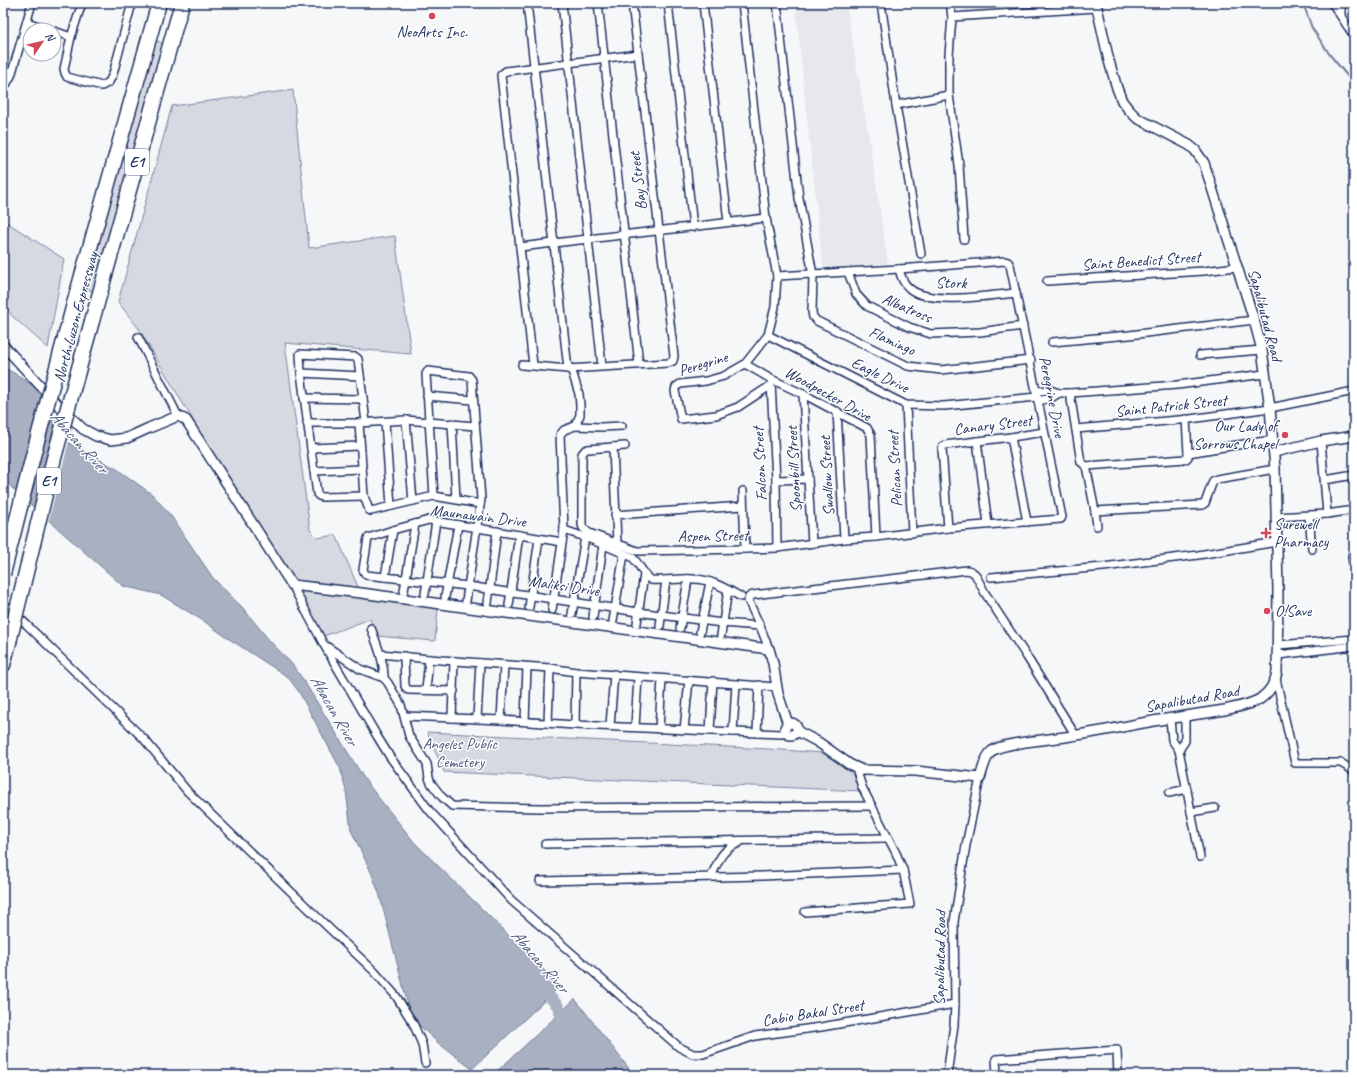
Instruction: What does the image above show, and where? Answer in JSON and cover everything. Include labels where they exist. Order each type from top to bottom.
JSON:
[{"type":"highway","name":"North Luzon Expressway","points":[[3,574],[74,304],[160,3]]},
{"type":"highway","name":"North Luzon Expressway","points":[[3,665],[54,458],[182,3]]},
{"type":"street","points":[[27,22],[32,3]]},
{"type":"street","points":[[82,3],[71,37],[64,74],[67,77],[102,86],[109,82],[113,74],[132,3]]},
{"type":"street","points":[[527,3],[554,243],[570,368],[579,394],[580,415],[575,426]]},
{"type":"street","points":[[562,3],[602,366]]},
{"type":"street","points":[[522,365],[570,368],[639,364],[598,3]]},
{"type":"street","name":"Bay Street","points":[[632,3],[674,356],[673,361],[668,363],[639,364]]},
{"type":"street","points":[[668,3],[693,227]]},
{"type":"street","points":[[704,3],[728,222]]},
{"type":"street","name":"Peregrine","points":[[742,3],[766,218],[777,276],[775,306],[768,335],[745,364],[724,376],[706,381],[680,384],[676,387],[681,419],[716,415],[738,407],[771,383]]},
{"type":"street","name":"Flamingo","points":[[777,3],[798,191],[813,275],[812,312],[814,317],[817,321],[908,366],[941,370],[1031,360]]},
{"type":"street","points":[[881,3],[896,105],[921,254]]},
{"type":"street","points":[[950,3],[952,17],[949,55],[949,96],[959,165],[964,239]]},
{"type":"street","points":[[1332,3],[1354,36]]},
{"type":"street","points":[[1341,16],[1342,3]]},
{"type":"street","points":[[952,17],[1097,5]]},
{"type":"street","name":"Sapalibutad Road","points":[[947,1075],[954,1025],[955,1004],[954,922],[966,845],[980,778],[986,759],[992,750],[1022,742],[1076,736],[1184,716],[1220,711],[1252,703],[1267,694],[1272,688],[1276,679],[1278,655],[1278,590],[1275,469],[1270,408],[1262,350],[1208,172],[1200,156],[1189,145],[1138,118],[1122,101],[1109,61],[1097,5]]},
{"type":"street","points":[[62,34],[71,37]]},
{"type":"street","points":[[3,90],[11,76],[22,39]]},
{"type":"street","points":[[533,365],[501,75],[506,72],[535,67],[638,54]]},
{"type":"street","points":[[3,74],[11,76]]},
{"type":"street","points":[[896,105],[949,96]]},
{"type":"street","points":[[520,247],[766,218]]},
{"type":"street","name":"Peregrine Drive","points":[[777,276],[1008,262],[1010,265],[1031,360],[1062,517],[1058,520],[988,524],[812,543]]},
{"type":"street","name":"Saint Benedict Street","points":[[1047,281],[1204,271],[1236,267]]},
{"type":"street","name":"Stork","points":[[899,269],[902,280],[910,290],[925,296],[950,299],[1016,293]]},
{"type":"street","name":"Albatross","points":[[848,272],[856,294],[867,306],[909,327],[931,334],[980,332],[1023,326]]},
{"type":"street","points":[[1052,342],[1114,337],[1254,320]]},
{"type":"street","name":"Eagle Drive","points":[[768,335],[906,404],[944,406],[1037,396],[1051,398],[1059,392],[1070,393]]},
{"type":"street","points":[[138,336],[178,416],[186,420],[292,585],[324,645],[360,670],[384,678]]},
{"type":"street","points":[[3,345],[38,384],[83,429],[96,436],[111,440],[127,438],[178,416]]},
{"type":"street","points":[[1200,355],[1262,350]]},
{"type":"street","points":[[364,496],[319,496],[317,494],[299,355],[302,353],[356,357],[358,359],[363,399],[363,422],[360,446],[364,496],[367,508],[371,511],[434,496],[480,504]]},
{"type":"street","name":"Woodpecker Drive","points":[[745,364],[771,383],[803,394],[867,428],[871,435],[876,537]]},
{"type":"street","points":[[434,496],[427,396],[426,374],[428,371],[469,376],[472,380],[481,499],[466,601]]},
{"type":"street","points":[[301,373],[360,376]]},
{"type":"street","points":[[1097,526],[1086,466],[1081,462],[1070,393],[1177,385],[1265,374]]},
{"type":"street","name":"Falcon Street","points":[[771,383],[776,480],[777,548]]},
{"type":"street","name":"Saint Patrick Street","points":[[1076,429],[1186,419],[1270,408],[1354,392]]},
{"type":"street","name":"Spoonbill Street","points":[[803,394],[812,543]]},
{"type":"street","points":[[427,396],[473,400]]},
{"type":"street","points":[[304,398],[363,399]]},
{"type":"street","name":"Pelican Street","points":[[906,404],[912,533]]},
{"type":"street","name":"Swallow Street","points":[[837,411],[844,539]]},
{"type":"street","points":[[1086,466],[1186,459],[1188,457],[1186,419]]},
{"type":"street","points":[[307,422],[385,422],[406,420],[475,426]]},
{"type":"street","points":[[406,420],[413,501]]},
{"type":"street","points":[[385,422],[391,506]]},
{"type":"street","points":[[452,423],[456,499]]},
{"type":"street","points":[[552,610],[564,530],[560,435],[564,430],[575,426],[622,426]]},
{"type":"street","name":"Canary Street","points":[[948,528],[943,446],[1044,432]]},
{"type":"street","points":[[1274,452],[1321,441],[1354,436]]},
{"type":"street","points":[[1012,437],[1027,522]]},
{"type":"street","points":[[1188,453],[1273,440]]},
{"type":"street","points":[[977,441],[988,524]]},
{"type":"street","points":[[1321,441],[1327,514]]},
{"type":"street","points":[[311,448],[360,446]]},
{"type":"street","points":[[617,543],[613,447],[625,446]]},
{"type":"street","name":"Aspen Street","points":[[613,447],[588,449],[582,454],[582,528],[589,533],[637,552],[777,548],[812,543]]},
{"type":"street","points":[[314,471],[362,469]]},
{"type":"street","points":[[1095,511],[1202,505],[1205,503],[1213,481],[1217,478],[1275,469]]},
{"type":"street","points":[[1325,480],[1354,474]]},
{"type":"street","points":[[776,480],[808,479]]},
{"type":"street","points":[[743,491],[745,549]]},
{"type":"street","points":[[615,515],[743,506]]},
{"type":"street","points":[[1276,517],[1309,516],[1354,510]]},
{"type":"street","points":[[1309,516],[1312,549]]},
{"type":"street","name":"Maunawain Drive","points":[[364,573],[363,570],[368,538],[429,520],[562,542]]},
{"type":"street","points":[[425,594],[436,521]]},
{"type":"street","points":[[404,591],[415,524]]},
{"type":"street","points":[[445,597],[458,525]]},
{"type":"street","points":[[385,577],[393,530]]},
{"type":"street","points":[[564,530],[604,545],[634,559],[650,580],[702,580],[710,582],[741,597]]},
{"type":"street","points":[[488,603],[497,531]]},
{"type":"street","points":[[509,605],[519,535]]},
{"type":"street","points":[[572,614],[584,537]]},
{"type":"street","points":[[529,607],[539,539]]},
{"type":"street","points":[[991,577],[1103,567],[1198,555],[1277,542]]},
{"type":"street","points":[[593,617],[604,545]]},
{"type":"street","points":[[1354,552],[1352,556],[1354,570]]},
{"type":"street","points":[[614,621],[624,554]]},
{"type":"street","points":[[980,778],[908,770],[870,771],[856,768],[813,739],[797,731],[792,736],[787,729],[776,687],[773,663],[769,649],[748,600],[749,597],[753,595],[959,571],[971,571],[975,574],[980,586],[1027,657],[1076,736]]},
{"type":"street","name":"Maliksi Drive","points":[[364,573],[366,575],[468,586],[682,618],[760,626]]},
{"type":"street","points":[[636,623],[644,574]]},
{"type":"street","points":[[680,628],[688,579]]},
{"type":"street","points":[[660,626],[666,580]]},
{"type":"street","points":[[700,632],[710,582]]},
{"type":"street","points":[[292,585],[361,593],[769,649]]},
{"type":"street","points":[[720,636],[728,590]]},
{"type":"street","points":[[1354,596],[1354,602]]},
{"type":"street","points":[[3,603],[28,625],[144,739],[188,792],[374,971],[396,996],[413,1023],[422,1044],[425,1063]]},
{"type":"street","points":[[371,628],[381,654],[384,666],[384,678],[398,698],[405,716],[409,736],[427,764],[431,783],[452,806],[540,808],[872,806]]},
{"type":"street","points":[[1278,645],[1354,639]]},
{"type":"street","name":"Cabio Bakal Street","points":[[324,645],[390,757],[429,810],[512,900],[679,1047],[693,1054],[703,1054],[713,1052],[756,1036],[821,1027],[955,1004]]},
{"type":"street","points":[[1278,655],[1354,646]]},
{"type":"street","points":[[381,654],[550,668],[576,672],[776,687]]},
{"type":"street","points":[[404,656],[404,686],[408,690],[454,691]]},
{"type":"street","points":[[426,690],[428,659]]},
{"type":"street","points":[[452,718],[454,661]]},
{"type":"street","points":[[477,719],[480,663]]},
{"type":"street","points":[[501,720],[504,665]]},
{"type":"street","points":[[525,721],[527,667]]},
{"type":"street","points":[[548,723],[550,668]]},
{"type":"street","points":[[575,725],[576,672]]},
{"type":"street","points":[[610,726],[614,674]]},
{"type":"street","points":[[635,727],[638,677]]},
{"type":"street","points":[[659,728],[662,679]]},
{"type":"street","points":[[1276,679],[1296,763],[1341,763],[1354,771]]},
{"type":"street","points":[[684,730],[689,680]]},
{"type":"street","points":[[710,731],[712,682]]},
{"type":"street","points":[[732,732],[736,684]]},
{"type":"street","points":[[757,733],[760,685]]},
{"type":"street","points":[[405,716],[784,734],[787,729]]},
{"type":"street","points":[[1180,750],[1185,741],[1184,716]]},
{"type":"street","points":[[1170,719],[1172,740],[1180,750],[1200,857]]},
{"type":"street","points":[[805,912],[910,904],[903,870],[896,853],[862,787],[856,768]]},
{"type":"street","points":[[1169,793],[1187,790]]},
{"type":"street","points":[[1191,812],[1215,808]]},
{"type":"street","points":[[545,844],[743,842],[888,838]]},
{"type":"street","points":[[711,877],[724,852],[731,846],[743,842]]},
{"type":"street","points":[[540,881],[762,876],[903,870]]},
{"type":"street","points":[[997,1075],[996,1059],[1117,1050],[1118,1075]]},
{"type":"shaded area","points":[[795,3],[846,3],[872,156],[888,264],[823,268]]},
{"type":"shaded area","points":[[962,3],[1092,3],[1092,4],[964,14]]},
{"type":"green space","points":[[158,41],[163,44],[95,292],[83,288],[154,42]]},
{"type":"green space","points":[[293,90],[309,248],[395,236],[411,354],[285,343],[310,530],[318,538],[336,535],[358,587],[439,600],[435,641],[376,636],[370,619],[321,637],[139,329],[118,302],[172,106]]},
{"type":"green space","points":[[3,220],[64,259],[48,348],[12,316],[3,301]]},
{"type":"green space","name":"Angeles Public Cemetery","points":[[427,732],[822,753],[853,771],[862,791],[444,772]]},
{"type":"water","points":[[3,367],[21,377],[39,390],[54,423],[70,444],[117,469],[153,495],[171,516],[213,578],[242,607],[269,640],[292,664],[365,780],[415,843],[560,986],[472,1069],[437,1042],[419,1025],[409,1009],[379,893],[371,872],[351,830],[346,791],[340,768],[299,692],[288,677],[161,595],[123,586],[12,488],[3,477]]},
{"type":"water","points":[[575,999],[634,1075],[493,1075]]},
{"type":"pier","points":[[60,427],[69,441],[48,523],[37,513]]},
{"type":"waterway","points":[[1303,3],[1312,28],[1330,55],[1354,84]]},
{"type":"waterway","name":"Abacan River","points":[[538,984],[558,1006],[566,1028]]},
{"type":"place","name":"NeoArts Inc.","points":[[432,16]]},
{"type":"place","name":"Our Lady of Sorrows Chapel","points":[[1285,435]]},
{"type":"place","name":"Surewell Pharmacy","points":[[1266,533]]},
{"type":"place","name":"O!Save","points":[[1267,611]]}]
